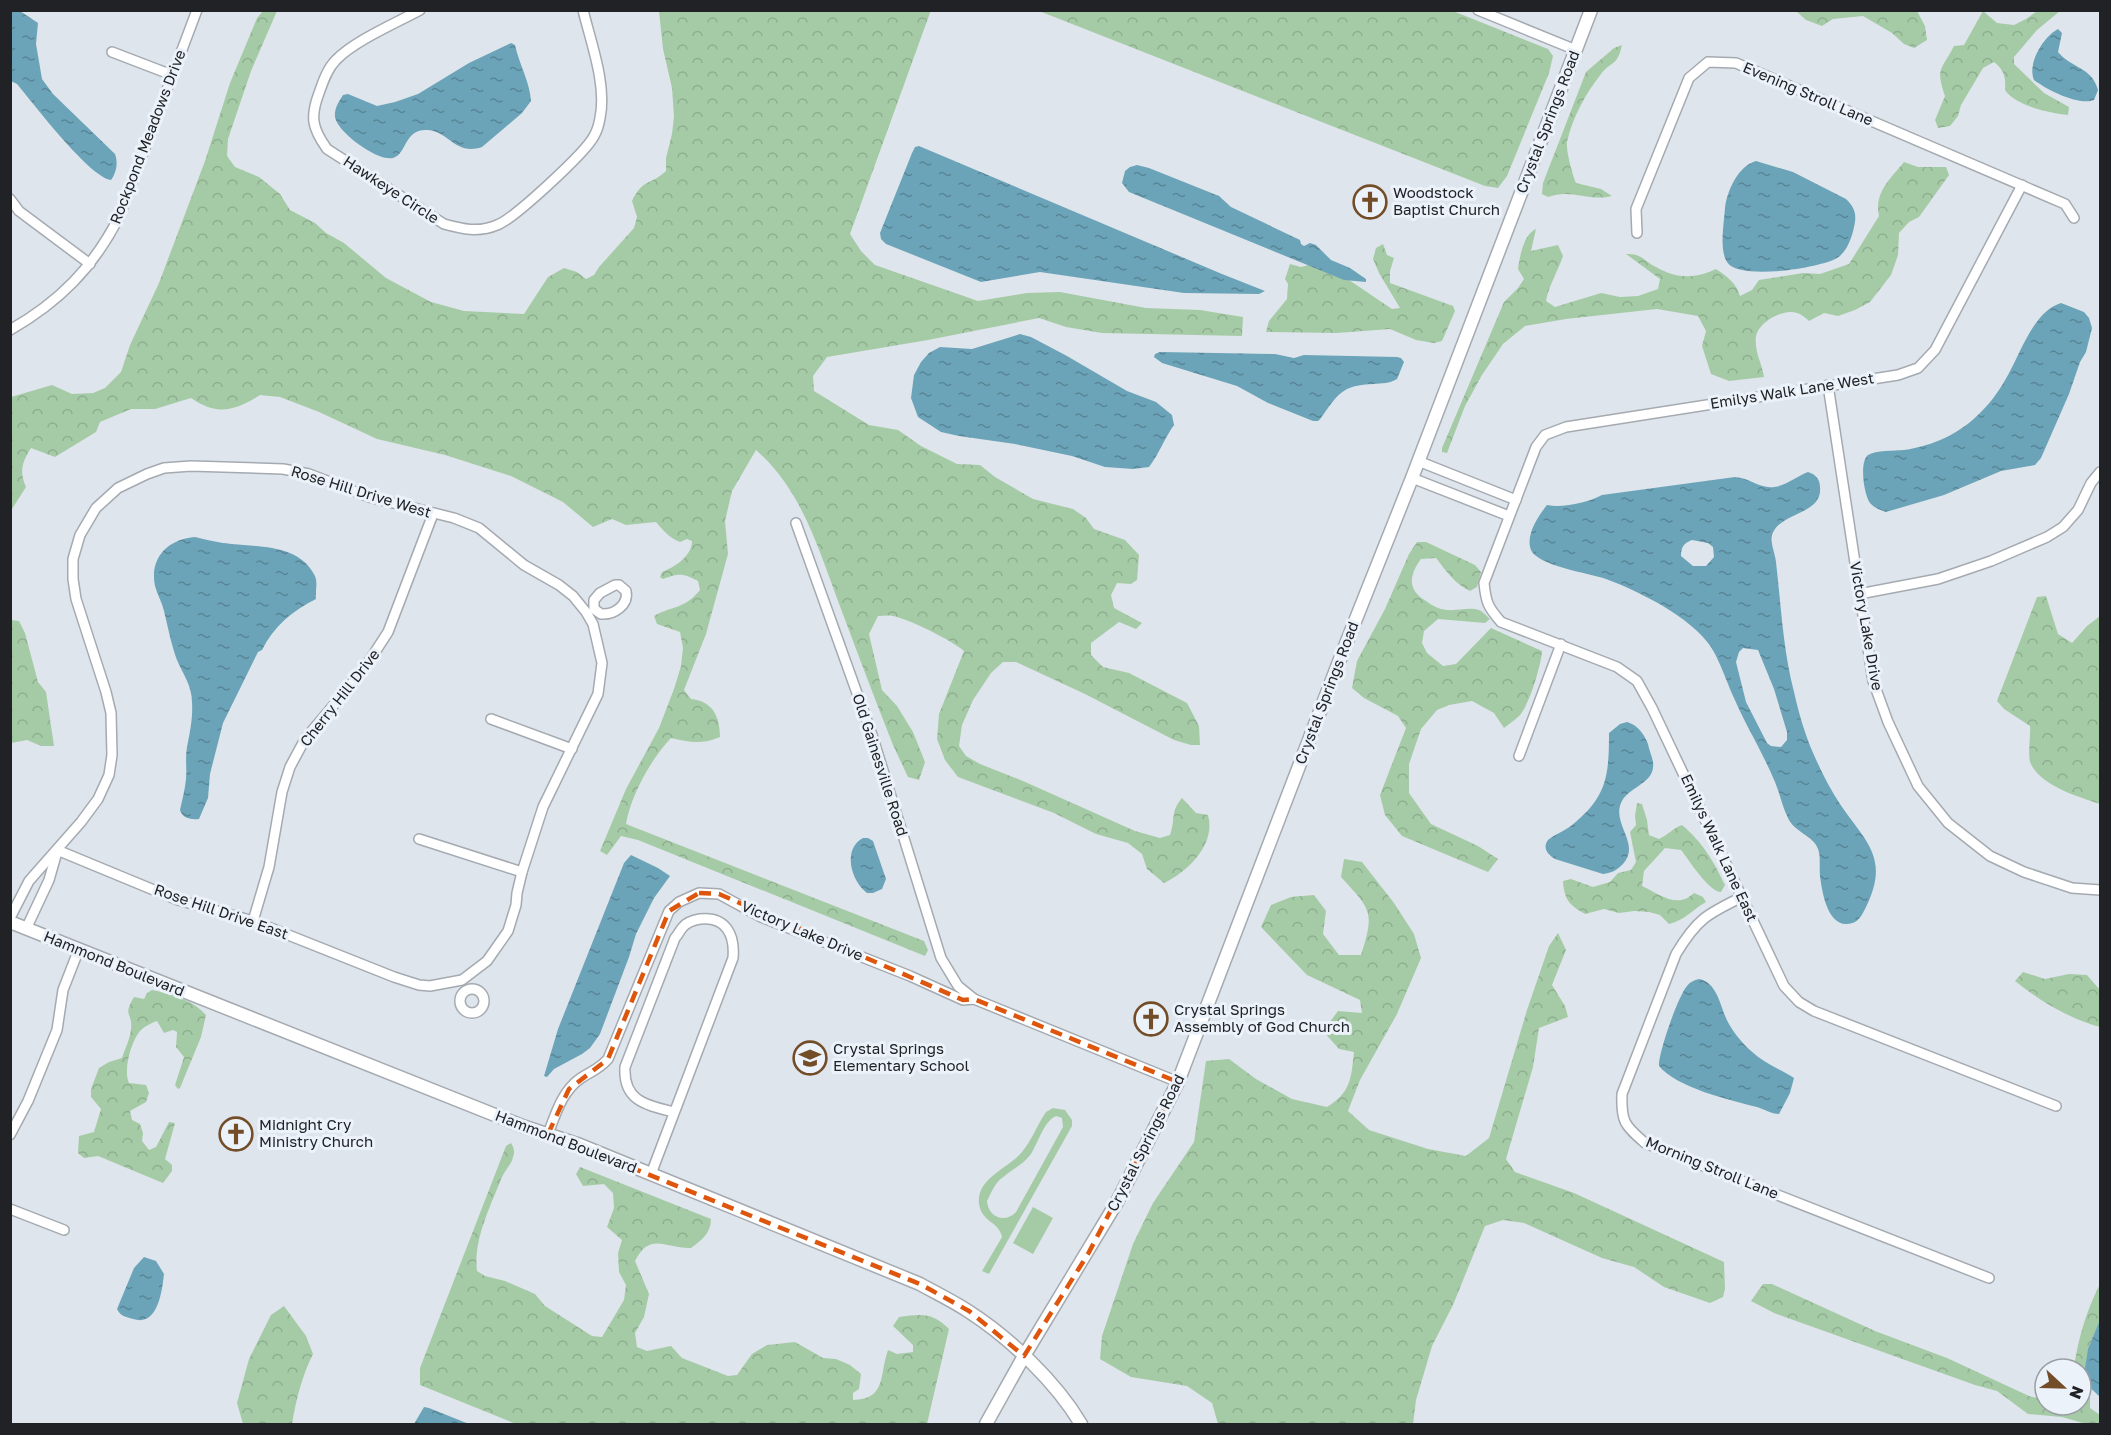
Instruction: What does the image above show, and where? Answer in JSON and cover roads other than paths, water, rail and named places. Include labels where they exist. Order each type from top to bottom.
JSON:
[{"type":"street","name":"Rockpond Meadows Drive","points":[[10,330],[37,314],[62,294],[90,264],[108,239],[197,10]]},
{"type":"street","name":"Hawkeye Circle","points":[[420,10],[358,44],[336,60],[325,77],[313,110],[314,125],[320,140],[327,149],[444,224],[464,230],[482,230],[499,225],[515,214],[582,153],[594,136],[600,118],[602,92],[583,10]]},
{"type":"street","points":[[1478,10],[1576,50]]},
{"type":"street","name":"Crystal Springs Road","points":[[986,1425],[1024,1356],[1117,1203],[1178,1082],[1591,10]]},
{"type":"street","points":[[112,52],[172,75]]},
{"type":"street","name":"Evening Stroll Lane","points":[[1637,234],[1636,209],[1689,78],[1708,62],[1736,63],[2065,204],[2074,218]]},
{"type":"street","name":"Emilys Walk Lane West","points":[[1509,516],[1536,447],[1545,435],[1566,427],[1898,375],[1918,368],[1935,350],[2022,185]]},
{"type":"street","points":[[10,199],[19,211],[90,264]]},
{"type":"street","name":"Victory Lake Drive","points":[[1828,385],[1873,681],[1888,722],[1918,786],[1948,822],[1989,856],[2024,872],[2072,888],[2100,890]]},
{"type":"street","points":[[1418,461],[1516,500]]},
{"type":"street","name":"Rose Hill Drive West","points":[[10,920],[29,881],[98,799],[109,775],[112,728],[106,692],[84,629],[72,579],[80,535],[90,516],[103,500],[118,488],[164,468],[191,466],[283,469],[309,474],[369,497],[454,519],[478,528],[524,565],[559,585],[590,610],[602,663],[602,673],[598,694],[572,749]]},
{"type":"street","points":[[1859,594],[1938,579],[1991,561],[2047,537],[2063,527],[2078,510],[2091,483],[2100,472]]},
{"type":"street","points":[[1412,478],[1509,516]]},
{"type":"street","name":"Cherry Hill Drive","points":[[253,921],[269,867],[282,792],[290,767],[305,739],[364,669],[388,632],[433,514]]},
{"type":"street","name":"Emilys Walk Lane East","points":[[1509,516],[1484,583],[1485,600],[1489,609],[1501,622],[1617,667],[1637,681],[1652,708],[1784,987],[1799,1002],[1814,1011],[2056,1106]]},
{"type":"street","name":"Old Gainesville Road","points":[[796,523],[872,735],[941,958],[958,986],[974,999]]},
{"type":"street","points":[[1519,756],[1561,644]]},
{"type":"street","points":[[467,990],[462,980],[487,961],[503,940],[516,905],[522,872],[543,807],[572,749],[491,719]]},
{"type":"street","points":[[419,838],[522,872]]},
{"type":"street","points":[[26,928],[49,880],[57,850]]},
{"type":"street","name":"Rose Hill Drive East","points":[[57,850],[178,900],[253,921],[394,977],[419,985],[439,985],[462,980]]},
{"type":"street","name":"Victory Lake Drive","points":[[548,1134],[563,1097],[569,1089],[582,1078],[598,1070],[608,1059],[669,911],[679,902],[699,893],[719,894],[761,917],[910,976],[963,1000],[974,999],[1178,1082]]},
{"type":"street","name":"Morning Stroll Lane","points":[[1742,897],[1707,914],[1688,933],[1676,954],[1622,1094],[1622,1115],[1629,1130],[1645,1143],[1989,1278]]},
{"type":"street","points":[[651,1174],[733,958],[734,944],[729,931],[724,925],[709,918],[693,920],[684,926],[675,938],[625,1067],[624,1081],[627,1089],[640,1102],[674,1112]]},
{"type":"street","name":"Hammond Boulevard","points":[[10,920],[79,950],[525,1127],[651,1174],[920,1284],[969,1311],[1024,1356],[1058,1392],[1081,1425]]},
{"type":"street","points":[[10,1135],[28,1101],[57,1030],[63,990],[79,950]]},
{"type":"street","points":[[10,1209],[64,1230]]},
{"type":"water","points":[[10,11],[20,11],[38,23],[36,44],[42,79],[53,94],[115,154],[115,174],[111,180],[101,176],[89,166],[17,84],[11,81]]},
{"type":"water","points":[[2058,29],[2062,33],[2058,52],[2086,72],[2095,82],[2098,90],[2094,100],[2072,99],[2034,80],[2033,66],[2038,52],[2047,38]]},
{"type":"water","points":[[511,43],[515,45],[529,87],[531,101],[522,113],[482,147],[465,148],[435,131],[427,130],[414,133],[398,156],[386,158],[359,145],[337,123],[335,111],[343,95],[348,94],[377,106],[395,102],[418,94],[469,63]]},
{"type":"water","points":[[919,146],[1265,291],[1259,294],[1184,293],[1040,272],[981,282],[886,244],[881,239],[880,233],[912,153],[915,147]]},
{"type":"water","points":[[1756,161],[1793,172],[1849,202],[1855,212],[1855,222],[1850,240],[1840,256],[1815,266],[1762,272],[1734,268],[1727,262],[1723,250],[1723,236],[1728,194],[1734,180],[1744,168]]},
{"type":"water","points":[[1137,165],[1219,196],[1231,207],[1300,240],[1304,246],[1310,243],[1316,245],[1331,260],[1350,268],[1366,279],[1366,282],[1344,280],[1129,192],[1122,183],[1125,171]]},
{"type":"water","points":[[2061,303],[2084,312],[2092,328],[2086,352],[2080,362],[2069,394],[2041,458],[2035,465],[2001,471],[1944,495],[1886,512],[1872,505],[1868,499],[1863,479],[1865,459],[1868,455],[1925,445],[1965,426],[1985,408],[1999,390],[2029,333],[2043,314]]},
{"type":"water","points":[[1020,334],[1031,337],[1067,356],[1127,391],[1156,402],[1172,415],[1174,425],[1149,467],[1133,469],[1105,467],[1072,456],[1015,444],[959,436],[941,432],[918,417],[911,398],[914,375],[929,353],[940,347],[972,349]]},
{"type":"water","points":[[1160,352],[1275,354],[1294,358],[1304,355],[1397,357],[1404,362],[1397,379],[1388,383],[1355,386],[1342,392],[1318,421],[1313,421],[1268,403],[1237,386],[1162,363],[1154,357]]},
{"type":"water","points":[[1808,472],[1817,477],[1820,484],[1819,496],[1815,503],[1776,527],[1772,541],[1787,660],[1802,724],[1826,780],[1866,840],[1875,863],[1876,876],[1873,890],[1861,916],[1851,924],[1840,923],[1830,913],[1822,890],[1818,849],[1788,818],[1770,771],[1712,648],[1703,637],[1684,620],[1656,602],[1606,579],[1553,565],[1536,556],[1530,544],[1531,532],[1547,505],[1575,504],[1602,495],[1735,477],[1773,487]],"holes":[[[1692,540],[1708,543],[1713,547],[1714,557],[1706,566],[1693,566],[1681,556],[1684,546]],[[1743,648],[1758,650],[1774,689],[1787,732],[1787,740],[1781,747],[1767,743],[1746,702],[1736,662]]]},
{"type":"water","points":[[195,537],[223,543],[267,547],[300,558],[315,576],[316,599],[299,608],[284,620],[262,650],[258,652],[223,723],[210,774],[208,798],[199,819],[190,819],[185,817],[180,810],[186,779],[186,751],[192,713],[192,696],[175,654],[154,576],[155,566],[163,551],[177,541]]},
{"type":"water","points":[[1627,722],[1642,733],[1653,762],[1650,775],[1621,803],[1620,819],[1628,842],[1628,857],[1616,870],[1603,874],[1555,859],[1547,851],[1546,843],[1550,838],[1572,825],[1593,805],[1607,774],[1609,733],[1620,724]]},
{"type":"water","points":[[863,838],[873,841],[886,879],[882,889],[873,893],[867,893],[861,888],[851,865],[856,843]]},
{"type":"water","points":[[631,855],[670,876],[654,898],[636,934],[600,1034],[590,1048],[582,1054],[554,1069],[547,1077],[544,1076],[558,1029],[624,863]]},
{"type":"water","points":[[1699,979],[1706,981],[1715,991],[1729,1024],[1746,1047],[1794,1078],[1790,1093],[1779,1114],[1691,1087],[1667,1074],[1659,1066],[1665,1038],[1683,992],[1692,981]]},
{"type":"water","points":[[144,1257],[156,1261],[164,1274],[157,1306],[148,1318],[141,1320],[124,1316],[117,1309],[134,1268]]},
{"type":"water","points":[[2100,1320],[2100,1397],[2093,1390],[2093,1357],[2087,1357]]},
{"type":"water","points":[[424,1407],[429,1408],[469,1424],[414,1424]]},
{"type":"place","name":"Woodstock Baptist Church","points":[[1370,202]]},
{"type":"place","name":"Crystal Springs Assembly of God Church","points":[[1151,1019]]},
{"type":"place","name":"Crystal Springs Elementary School","points":[[810,1058]]},
{"type":"place","name":"Midnight Cry Ministry Church","points":[[236,1134]]}]
